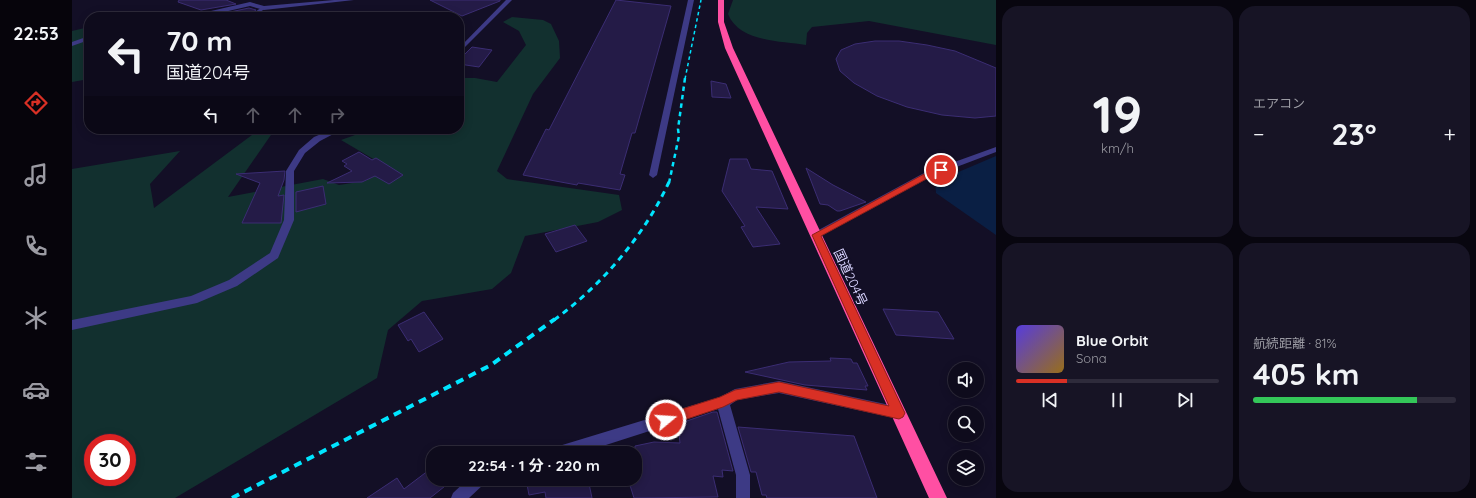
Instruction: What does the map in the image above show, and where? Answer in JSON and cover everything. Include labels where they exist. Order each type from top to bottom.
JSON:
[{"type":"highway","name":"国道204号","points":[[721,0],[721,22],[729,48],[938,498]]},
{"type":"street","points":[[215,12],[250,4],[264,8],[351,0]]},
{"type":"street","points":[[464,46],[509,0]]},
{"type":"street","points":[[653,175],[691,0]]},
{"type":"street","points":[[72,44],[84,40]]},
{"type":"street","points":[[72,325],[193,300],[233,283],[274,255],[289,220],[290,171],[302,152],[318,139],[328,134]]},
{"type":"street","points":[[816,235],[927,176],[996,149]]},
{"type":"street","points":[[582,446],[723,402],[735,395],[779,387],[899,413]]},
{"type":"street","points":[[723,402],[743,475],[743,498]]},
{"type":"street","points":[[458,498],[471,486]]},
{"type":"lane","points":[[258,12],[264,8]]},
{"type":"green space","points":[[733,0],[996,0],[996,45],[869,21],[812,27],[807,33],[806,45],[773,41],[751,35],[741,30],[733,23],[728,14]]},
{"type":"green space","points":[[512,17],[543,20],[551,24],[559,41],[560,58],[533,94],[497,171],[507,179],[619,195],[622,210],[598,222],[525,236],[511,273],[492,289],[422,301],[388,330],[377,378],[175,498],[72,498],[72,169],[180,151],[150,184],[154,208],[253,134],[272,134],[228,197],[323,179],[339,185],[365,181],[387,167],[341,140],[358,134],[464,134],[464,78],[475,78],[497,82],[526,45],[519,31],[503,22]]},
{"type":"green space","points":[[84,28],[84,80],[72,82],[72,31]]},
{"type":"water","points":[[996,156],[996,235],[936,193],[935,182]]},
{"type":"building","points":[[179,0],[226,0],[236,4],[201,10],[178,2]]},
{"type":"building","points":[[430,0],[500,0],[464,15],[464,12],[454,12]]},
{"type":"building","points":[[616,0],[671,6],[635,133],[632,133],[620,174],[625,175],[620,190],[578,183],[577,185],[523,175],[546,129],[549,130]]},
{"type":"building","points":[[249,8],[256,10],[253,12],[230,12]]},
{"type":"building","points":[[875,41],[899,41],[955,51],[996,68],[996,116],[975,118],[942,115],[907,107],[877,96],[854,83],[840,71],[836,59],[841,50],[855,44]]},
{"type":"building","points":[[472,47],[492,50],[479,67],[464,65],[464,55]]},
{"type":"building","points":[[711,81],[726,84],[731,98],[712,97]]},
{"type":"building","points":[[359,152],[372,160],[376,158],[403,175],[389,184],[375,176],[362,182],[327,183],[352,171],[344,166],[347,164],[342,161]]},
{"type":"building","points":[[730,159],[747,159],[751,169],[772,171],[788,209],[756,207],[780,244],[753,247],[741,227],[745,226],[722,191]]},
{"type":"building","points":[[806,168],[833,185],[866,202],[840,211],[837,211],[828,205],[820,204]]},
{"type":"building","points":[[285,171],[284,180],[278,196],[284,195],[281,223],[242,223],[260,183],[236,174]]},
{"type":"building","points":[[323,186],[326,204],[296,212],[296,192]]},
{"type":"building","points":[[575,225],[587,241],[556,252],[545,234]]},
{"type":"building","points":[[883,309],[938,312],[954,339],[896,335]]},
{"type":"building","points":[[424,312],[443,339],[419,352],[411,339],[408,341],[398,325]]},
{"type":"building","points":[[830,358],[851,359],[853,363],[857,363],[868,386],[865,386],[867,390],[805,385],[745,372],[789,362],[831,361]]},
{"type":"building","points":[[717,412],[733,471],[722,470],[723,477],[713,476],[718,497],[634,498],[630,486],[642,486],[642,446],[635,446],[654,442],[680,443],[678,424]]},
{"type":"building","points":[[738,427],[854,436],[877,498],[767,498],[766,495],[762,495],[756,472],[751,472]]},
{"type":"building","points":[[426,472],[426,486],[445,486],[430,498],[367,498],[397,478],[404,489]]},
{"type":"building","points":[[527,486],[589,486],[592,498],[546,498],[545,492],[529,495]]},
{"type":"railway","points":[[685,79],[701,0]]},
{"type":"railway","points":[[669,183],[679,136],[678,129],[685,78]]},
{"type":"railway","points":[[554,320],[589,291],[620,258],[647,221],[669,182]]},
{"type":"railway","points":[[232,498],[491,365],[555,319]]},
{"type":"route","points":[[666,420],[723,402],[735,395],[779,387],[899,413],[816,235],[941,170]]}]
